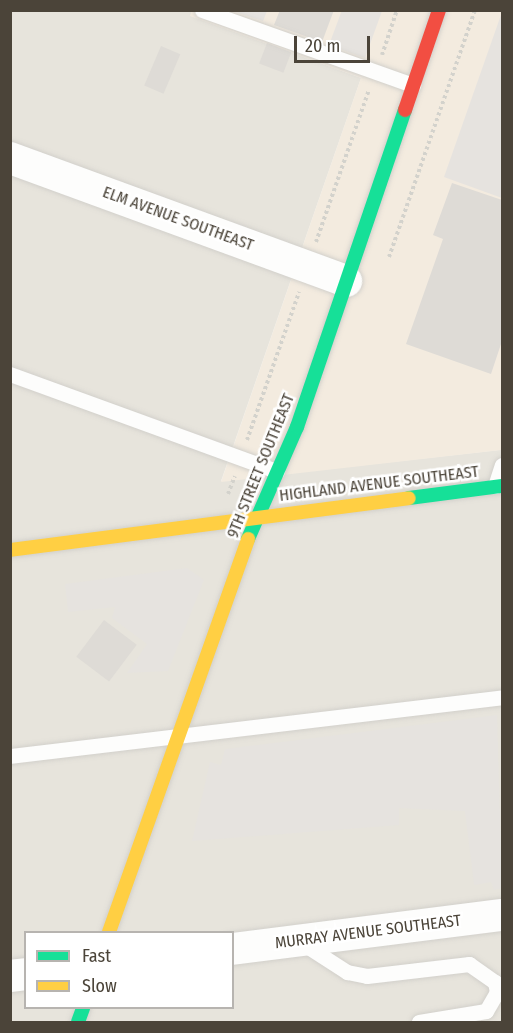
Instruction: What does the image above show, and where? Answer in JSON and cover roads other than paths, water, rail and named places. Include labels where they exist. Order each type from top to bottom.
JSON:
[{"type":"street","name":"9TH STREET SOUTHEAST","points":[[110,931],[177,734],[256,516],[277,471],[346,281],[439,10]]},
{"type":"street","name":"ELM AVENUE SOUTHEAST","points":[[10,158],[346,281]]},
{"type":"street","name":"HIGHLAND AVENUE SOUTHEAST","points":[[10,550],[172,532],[256,516],[499,486]]},
{"type":"street","name":"MURRAY AVENUE SOUTHEAST","points":[[234,949],[502,915]]},
{"type":"lane","points":[[202,10],[413,85]]},
{"type":"lane","points":[[10,374],[277,471]]},
{"type":"lane","points":[[499,486],[502,465]]},
{"type":"lane","points":[[10,756],[177,734],[502,697]]},
{"type":"lane","points":[[300,941],[347,972],[367,976],[469,964],[495,982],[497,992],[486,1011],[418,1023]]}]
